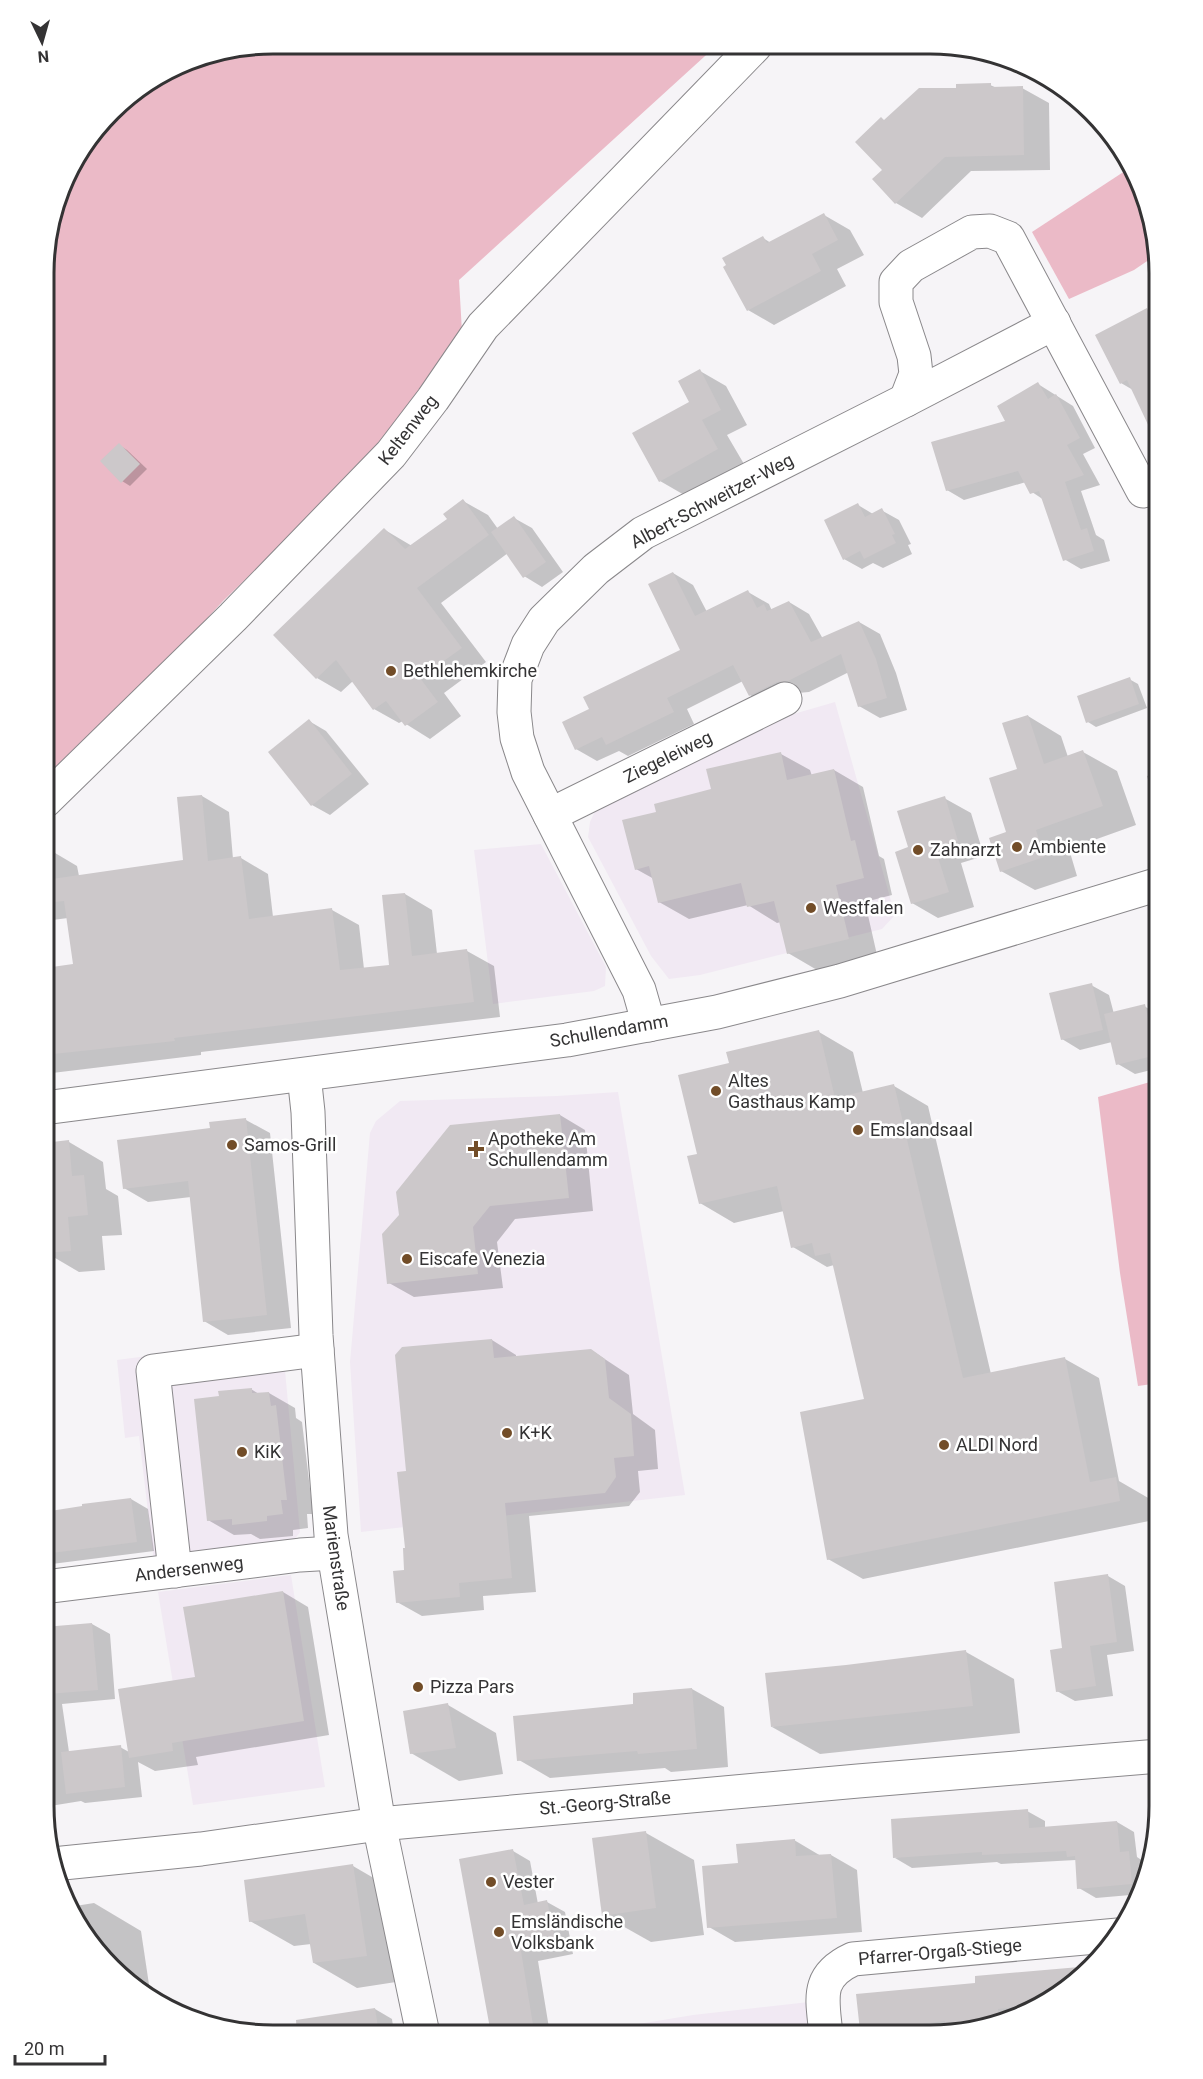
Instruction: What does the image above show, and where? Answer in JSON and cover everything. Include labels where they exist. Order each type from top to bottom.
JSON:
[{"type":"street","name":"Keltenweg","points":[[54,792],[233,617],[392,454],[483,326],[747,54]]},
{"type":"street","points":[[906,400],[916,374],[914,357],[896,302],[896,282],[911,266],[972,232],[990,231],[1008,238],[1143,491]]},
{"type":"street","name":"Albert-Schweitzer-Weg","points":[[649,1025],[639,990],[528,772],[517,738],[514,712],[516,679],[528,645],[544,620],[596,569],[643,533],[1054,323]]},
{"type":"street","name":"Ziegeleiweg","points":[[550,815],[785,699]]},
{"type":"street","name":"Schullendamm","points":[[54,1107],[567,1040],[717,1012],[840,981],[1149,887]]},
{"type":"street","name":"Marienstraße","points":[[304,1074],[308,1112],[317,1350],[334,1553],[379,1824],[421,2025]]},
{"type":"street","points":[[175,1571],[153,1371],[317,1350]]},
{"type":"street","name":"Andersenweg","points":[[54,1586],[334,1553]]},
{"type":"street","name":"St.-Georg-Straße","points":[[61,1863],[201,1849],[379,1824],[1149,1757]]},
{"type":"street","name":"Pfarrer-Orgaß-Stiege","points":[[825,2025],[822,1992],[828,1977],[837,1966],[852,1959],[1106,1936]]},
{"type":"shaded area","points":[[259,54],[707,54],[459,280],[462,332],[380,449],[223,601],[157,673],[54,771],[54,259],[61,216],[71,189],[83,163],[108,129],[129,108],[163,83],[216,61]]},
{"type":"shaded area","points":[[1124,172],[1142,216],[1149,260],[1134,270],[1069,299],[1032,232]]},
{"type":"shaded area","points":[[835,702],[895,915],[882,929],[700,975],[669,979],[651,956],[588,837],[590,822],[596,809],[766,722]]},
{"type":"shaded area","points":[[541,844],[606,967],[605,986],[594,991],[493,1004],[474,850]]},
{"type":"shaded area","points":[[1149,1082],[1149,1384],[1138,1386],[1120,1273],[1098,1097]]},
{"type":"shaded area","points":[[618,1092],[685,1495],[361,1532],[350,1362],[370,1133],[376,1121],[400,1101]]},
{"type":"shaded area","points":[[282,1338],[300,1532],[292,1543],[154,1562],[139,1436],[125,1438],[117,1360]]},
{"type":"shaded area","points":[[291,1575],[325,1787],[193,1805],[158,1592]]},
{"type":"shaded area","points":[[809,2002],[811,2025],[632,2025],[693,2015]]},
{"type":"building","points":[[991,83],[991,87],[1023,86],[1024,155],[945,157],[895,204],[872,179],[882,170],[855,142],[881,117],[884,120],[919,88],[956,88],[956,84]]},
{"type":"building","points":[[824,213],[838,240],[812,254],[821,271],[747,311],[723,267],[726,265],[722,258],[763,236],[767,243]]},
{"type":"building","points":[[1147,308],[1149,312],[1149,427],[1127,380],[1120,384],[1095,335]]},
{"type":"building","points":[[700,369],[721,410],[702,420],[718,449],[659,482],[632,433],[689,402],[678,381]]},
{"type":"building","points":[[1038,382],[1048,399],[1056,394],[1080,438],[1067,445],[1084,475],[1065,482],[1081,530],[1087,528],[1094,551],[1063,561],[1039,491],[1030,494],[1018,471],[946,491],[931,442],[1005,421],[997,406]]},
{"type":"building","points":[[119,443],[140,464],[121,483],[100,461]]},
{"type":"building","points":[[463,499],[489,535],[417,588],[462,648],[420,678],[438,702],[405,726],[386,701],[373,710],[336,660],[316,679],[273,635],[384,528],[405,549],[447,519],[443,514]]},
{"type":"building","points":[[858,503],[865,517],[882,508],[895,534],[892,535],[896,543],[864,559],[860,551],[843,560],[824,520]]},
{"type":"building","points":[[514,516],[546,562],[523,578],[491,532]]},
{"type":"building","points":[[673,572],[695,616],[748,590],[757,608],[764,604],[767,611],[789,601],[811,642],[859,621],[876,659],[887,698],[858,707],[841,654],[788,681],[777,682],[749,696],[733,665],[667,698],[674,712],[606,745],[602,737],[575,750],[562,722],[589,709],[583,697],[680,650],[648,584]]},
{"type":"building","points":[[1130,677],[1139,704],[1086,723],[1077,696]]},
{"type":"building","points":[[1028,715],[1044,764],[1083,750],[1103,806],[1036,830],[1044,857],[1000,872],[989,838],[1006,832],[989,778],[1017,769],[1002,723]]},
{"type":"building","points":[[309,719],[352,774],[311,806],[268,752]]},
{"type":"building","points":[[781,752],[787,780],[834,769],[851,841],[855,840],[864,878],[836,885],[849,939],[787,954],[774,901],[747,907],[741,883],[658,903],[649,866],[635,870],[622,820],[656,812],[654,804],[711,789],[706,769]]},
{"type":"building","points":[[202,795],[208,861],[241,856],[249,919],[332,908],[340,970],[389,965],[382,895],[405,893],[412,956],[467,949],[474,1002],[174,1038],[175,1041],[54,1054],[54,967],[73,964],[64,901],[54,902],[54,879],[183,860],[177,797]]},
{"type":"building","name":"Zahnarzt","points":[[945,796],[958,841],[935,848],[949,892],[911,904],[895,852],[908,847],[897,811]]},
{"type":"building","points":[[1092,983],[1103,1030],[1061,1040],[1049,993]]},
{"type":"building","points":[[1145,1004],[1149,1021],[1149,1057],[1116,1065],[1104,1014]]},
{"type":"building","points":[[819,1030],[835,1098],[894,1084],[963,1378],[1065,1357],[1090,1482],[1116,1477],[1120,1501],[827,1560],[800,1412],[864,1399],[830,1253],[815,1256],[812,1243],[791,1248],[777,1186],[699,1204],[687,1156],[697,1154],[678,1075],[729,1063],[726,1052]]},
{"type":"building","points":[[560,1114],[569,1198],[490,1206],[473,1227],[478,1274],[387,1284],[382,1234],[399,1215],[396,1192],[450,1125]]},
{"type":"building","points":[[246,1118],[267,1315],[203,1322],[188,1181],[123,1189],[117,1140],[210,1128],[209,1122]]},
{"type":"building","points":[[69,1140],[72,1176],[84,1175],[88,1215],[68,1217],[71,1251],[54,1252],[54,1142]]},
{"type":"building","name":"K+K","points":[[492,1339],[494,1358],[591,1349],[605,1359],[609,1398],[631,1414],[634,1456],[614,1458],[616,1477],[605,1493],[505,1503],[512,1578],[459,1583],[460,1597],[396,1603],[393,1571],[404,1570],[403,1548],[405,1548],[397,1472],[406,1471],[395,1355],[402,1347]]},
{"type":"building","points":[[252,1388],[252,1393],[269,1392],[271,1406],[276,1405],[287,1500],[281,1500],[283,1514],[267,1516],[267,1521],[232,1525],[232,1519],[207,1521],[194,1399],[219,1396],[218,1391]]},
{"type":"building","points":[[131,1498],[137,1542],[54,1553],[54,1510],[82,1506],[82,1504]]},
{"type":"building","points":[[1108,1574],[1117,1642],[1090,1646],[1096,1686],[1056,1692],[1050,1650],[1062,1648],[1054,1582]]},
{"type":"building","points":[[283,1591],[304,1721],[172,1743],[173,1751],[129,1758],[118,1689],[195,1677],[183,1607]]},
{"type":"building","points":[[92,1623],[98,1690],[54,1694],[54,1626]]},
{"type":"building","points":[[966,1650],[973,1706],[771,1727],[765,1673]]},
{"type":"building","points":[[692,1688],[697,1749],[638,1754],[637,1751],[517,1761],[513,1716],[633,1704],[633,1693]]},
{"type":"building","points":[[448,1703],[456,1748],[410,1754],[403,1711]]},
{"type":"building","points":[[121,1745],[125,1787],[66,1794],[61,1752]]},
{"type":"building","points":[[1028,1809],[1029,1828],[1117,1821],[1120,1852],[1129,1851],[1132,1884],[1077,1889],[1075,1856],[1067,1857],[1066,1851],[982,1855],[982,1852],[893,1858],[891,1819]]},
{"type":"building","points":[[646,1831],[656,1908],[602,1916],[592,1838]]},
{"type":"building","points":[[795,1839],[796,1856],[831,1854],[837,1918],[707,1928],[702,1866],[738,1863],[736,1844]]},
{"type":"building","points":[[513,1849],[524,1905],[547,1900],[556,1945],[521,1951],[533,2025],[489,2025],[459,1859]]},
{"type":"building","points":[[353,1864],[367,1956],[313,1963],[305,1914],[249,1922],[244,1880]]},
{"type":"building","points":[[1078,1967],[1040,1996],[1015,2007],[998,2009],[999,2014],[987,2018],[911,2025],[859,2025],[856,1994],[975,1983],[975,1976]]},
{"type":"building","points":[[375,2008],[378,2025],[296,2025],[296,2020]]},
{"type":"place","name":"Bethlehemkirche","points":[[391,671]]},
{"type":"place","name":"Ambiente","points":[[1017,847]]},
{"type":"place","name":"Zahnarzt","points":[[918,850]]},
{"type":"place","name":"Westfalen","points":[[811,908]]},
{"type":"place","name":"Altes Gasthaus Kamp","points":[[716,1091]]},
{"type":"place","name":"Emslandsaal","points":[[858,1130]]},
{"type":"place","name":"Samos-Grill","points":[[232,1145]]},
{"type":"place","name":"Apotheke Am Schullendamm","points":[[476,1149]]},
{"type":"place","name":"Eiscafe Venezia","points":[[407,1259]]},
{"type":"place","name":"K+K","points":[[507,1433]]},
{"type":"place","name":"ALDI Nord","points":[[944,1445]]},
{"type":"place","name":"KiK","points":[[242,1452]]},
{"type":"place","name":"Pizza Pars","points":[[418,1687]]},
{"type":"place","name":"Vester","points":[[491,1882]]},
{"type":"place","name":"Emsländische Volksbank","points":[[499,1932]]}]
